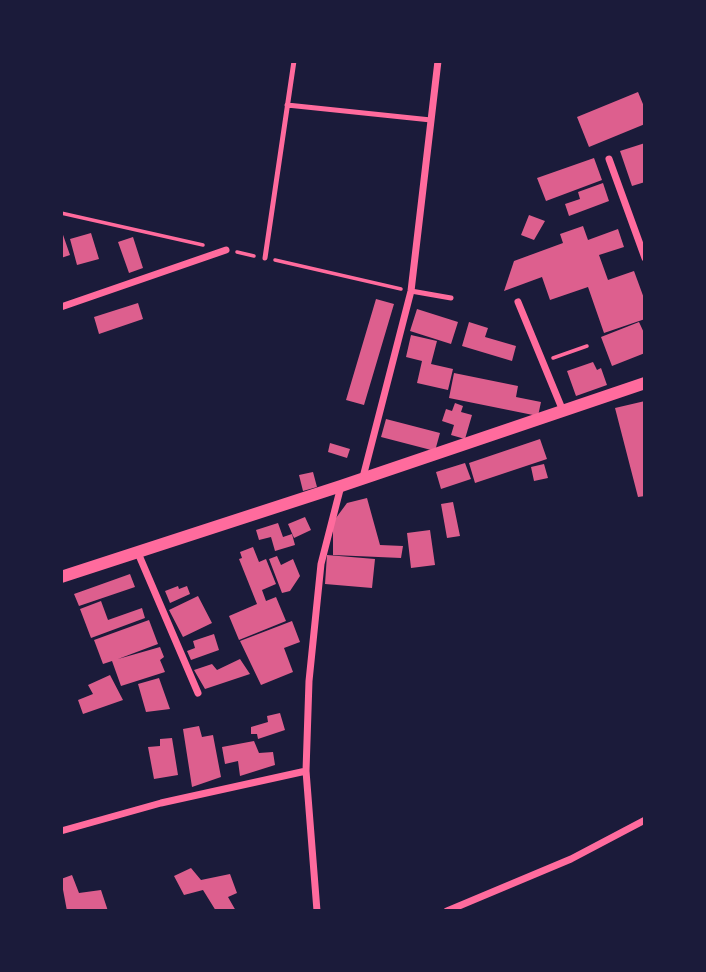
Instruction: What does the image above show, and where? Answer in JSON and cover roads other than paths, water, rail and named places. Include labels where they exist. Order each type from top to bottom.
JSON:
[{"type":"street","points":[[363,478],[411,291],[438,61]]},
{"type":"street","points":[[609,159],[645,258]]},
{"type":"street","points":[[61,307],[226,250]]},
{"type":"street","points":[[518,302],[563,411]]},
{"type":"street","points":[[61,577],[645,383]]},
{"type":"street","points":[[317,911],[306,771],[309,681],[321,564],[341,486]]},
{"type":"street","points":[[138,553],[198,693]]},
{"type":"street","points":[[61,831],[161,803],[306,771]]},
{"type":"street","points":[[447,911],[571,859],[645,820]]},
{"type":"lane","points":[[265,258],[294,61]]},
{"type":"lane","points":[[287,105],[432,120]]},
{"type":"lane","points":[[411,291],[451,298]]}]
